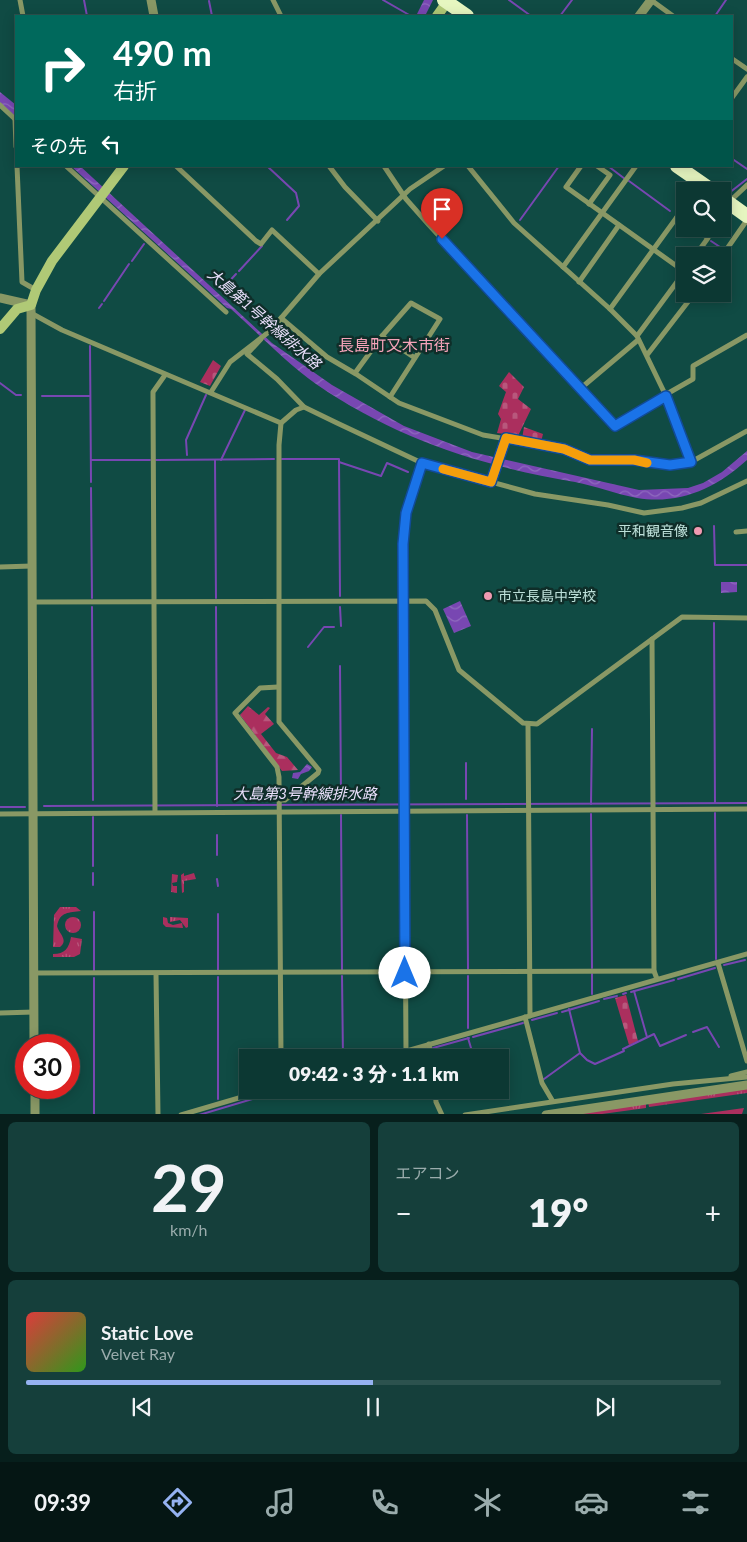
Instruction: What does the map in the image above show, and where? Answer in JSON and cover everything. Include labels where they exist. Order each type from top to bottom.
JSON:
[{"type":"highway","points":[[446,1],[466,15]]},
{"type":"highway","points":[[680,167],[696,182]]},
{"type":"highway","points":[[731,204],[747,216]]},
{"type":"main road","points":[[438,15],[446,1]]},
{"type":"main road","points":[[0,329],[17,309],[31,309],[36,290],[52,261],[123,167]]},
{"type":"street","points":[[20,0],[23,15]]},
{"type":"street","points":[[151,0],[154,15]]},
{"type":"street","points":[[273,0],[280,15]]},
{"type":"street","points":[[640,15],[650,0],[672,15]]},
{"type":"street","points":[[733,59],[747,69]]},
{"type":"street","points":[[733,96],[747,77]]},
{"type":"street","points":[[0,106],[15,119]]},
{"type":"street","points":[[17,167],[22,282],[36,290]]},
{"type":"street","points":[[67,167],[226,312]]},
{"type":"street","points":[[177,167],[256,241],[260,244],[272,230],[319,274]]},
{"type":"street","points":[[330,167],[345,188],[378,220]]},
{"type":"street","points":[[385,167],[404,195],[615,426],[693,379],[693,366],[747,335]]},
{"type":"street","points":[[443,167],[404,195],[319,274],[247,354],[277,379],[304,407],[422,463],[535,494],[608,505],[644,513],[682,508],[701,503],[747,481]]},
{"type":"street","points":[[469,167],[514,223],[610,309],[637,338],[665,396],[691,462]]},
{"type":"street","points":[[580,167],[566,187],[676,265]]},
{"type":"street","points":[[589,204],[610,175],[598,167]]},
{"type":"street","points":[[563,268],[635,167]]},
{"type":"street","points":[[731,196],[747,185]]},
{"type":"street","points":[[610,309],[676,218]]},
{"type":"street","points":[[728,247],[747,220]]},
{"type":"street","points":[[579,282],[619,225]]},
{"type":"street","points":[[702,247],[708,238],[706,237]]},
{"type":"street","points":[[580,388],[637,338],[676,284]]},
{"type":"street","points":[[0,298],[31,309],[62,330],[281,423]]},
{"type":"street","points":[[647,356],[688,302]]},
{"type":"street","points":[[355,373],[382,336],[411,303],[438,318],[440,320],[390,397]]},
{"type":"street","points":[[31,309],[34,1034]]},
{"type":"street","points":[[281,318],[327,358],[355,373],[390,397],[470,432],[564,449],[590,460],[634,460],[670,465],[691,462],[747,431]]},
{"type":"street","points":[[382,336],[415,358]]},
{"type":"street","points":[[211,392],[230,362],[261,339]]},
{"type":"street","points":[[155,811],[153,398],[154,392],[165,375]]},
{"type":"street","points":[[279,801],[285,800],[318,773],[318,770],[278,722],[281,423],[296,410],[304,407]]},
{"type":"street","points":[[491,482],[506,438]]},
{"type":"street","points":[[406,1049],[404,526],[422,463]]},
{"type":"street","points":[[736,532],[747,531]]},
{"type":"street","points":[[0,567],[33,566]]},
{"type":"street","points":[[33,602],[426,601],[432,605],[459,670],[523,723],[528,724],[537,724],[682,617],[747,618]]},
{"type":"street","points":[[652,639],[654,971],[657,980]]},
{"type":"street","points":[[278,687],[260,688],[235,713],[277,767],[279,801],[281,1049]]},
{"type":"street","points":[[528,724],[530,972],[528,1017],[542,1083],[552,1100]]},
{"type":"street","points":[[0,814],[405,807],[747,809]]},
{"type":"street","points":[[413,1049],[747,954]]},
{"type":"street","points":[[718,963],[747,1061]]},
{"type":"street","points":[[34,974],[654,971]]},
{"type":"street","points":[[156,974],[158,1114]]},
{"type":"street","points":[[0,1013],[34,1012]]},
{"type":"street","points":[[429,1044],[430,1049]]},
{"type":"street","points":[[729,1078],[736,1073],[747,1072]]},
{"type":"street","points":[[465,1114],[552,1100],[556,1102],[747,1077]]},
{"type":"street","points":[[546,1114],[747,1084]]},
{"type":"street","points":[[181,1114],[239,1098]]},
{"type":"street","points":[[35,1099],[35,1114]]},
{"type":"street","points":[[436,1099],[442,1114]]},
{"type":"green space","points":[[213,360],[221,366],[210,386],[200,382]]},
{"type":"green space","points":[[509,372],[524,387],[518,399],[531,409],[518,436],[497,433],[501,419],[498,414],[506,392],[499,386]]},
{"type":"green space","points":[[524,427],[543,434],[541,442],[522,439]]},
{"type":"green space","points":[[248,706],[259,715],[268,707],[270,708],[265,714],[274,724],[261,734],[276,753],[287,757],[298,770],[282,771],[240,715]]},
{"type":"green space","points":[[184,873],[184,876],[194,873],[196,879],[184,881],[184,892],[182,893],[181,875]]},
{"type":"green space","points":[[172,874],[178,875],[177,882],[172,883],[173,886],[177,886],[177,893],[171,892]]},
{"type":"green space","points":[[60,907],[76,907],[81,911],[63,915],[60,918],[57,926],[64,942],[60,947],[53,947],[54,915]]},
{"type":"green space","points":[[73,917],[79,919],[81,925],[79,931],[73,933],[67,931],[65,925],[67,919]]},
{"type":"green space","points":[[163,917],[167,918],[168,923],[173,925],[182,923],[183,928],[166,927],[163,924]]},
{"type":"green space","points":[[170,917],[188,918],[188,927],[186,928],[180,920],[170,922]]},
{"type":"green space","points":[[71,937],[82,939],[80,954],[74,957],[53,957],[53,954],[66,950]]},
{"type":"green space","points":[[626,995],[638,1041],[629,1045],[615,998]]},
{"type":"green space","points":[[747,1088],[747,1093],[649,1107],[648,1102]]},
{"type":"green space","points":[[646,1103],[646,1108],[602,1114],[574,1114]]},
{"type":"green space","points":[[744,1108],[742,1114],[701,1114]]},
{"type":"water","points":[[424,0],[433,0],[426,15],[416,15]]},
{"type":"water","points":[[0,92],[15,104],[15,116],[0,103]]},
{"type":"water","points":[[72,167],[81,167],[272,343],[332,385],[404,426],[472,452],[639,490],[688,488],[703,483],[722,472],[747,451],[747,460],[723,479],[696,492],[668,499],[653,500],[506,468],[440,448],[408,435],[346,403],[305,376],[231,309],[227,308]]},
{"type":"water","points":[[721,582],[737,582],[737,592],[721,593]]},
{"type":"water","points":[[460,601],[471,626],[454,633],[443,609]]},
{"type":"water","points":[[307,764],[312,767],[309,771],[301,774],[298,779],[292,778],[293,773],[300,772]]},
{"type":"waterway","points":[[84,0],[87,15]]},
{"type":"waterway","points":[[383,0],[409,15]]},
{"type":"waterway","points":[[509,0],[530,15]]},
{"type":"waterway","points":[[561,15],[572,0]]},
{"type":"waterway","points":[[716,15],[726,0]]},
{"type":"waterway","points":[[209,1],[212,15]]},
{"type":"waterway","points":[[733,159],[747,169]]},
{"type":"waterway","points":[[268,167],[296,193],[299,206],[287,220]]},
{"type":"waterway","points":[[520,220],[558,167]]},
{"type":"waterway","points":[[609,167],[625,179]]},
{"type":"waterway","points":[[731,191],[747,179]]},
{"type":"waterway","points":[[629,181],[670,211]]},
{"type":"waterway","points":[[711,241],[720,247]]},
{"type":"waterway","points":[[132,261],[144,244]]},
{"type":"waterway","points":[[239,271],[262,246]]},
{"type":"waterway","points":[[104,301],[129,264]]},
{"type":"waterway","name":"大島第1号幹線排水路","points":[[224,287],[236,274]]},
{"type":"waterway","points":[[99,308],[102,304]]},
{"type":"waterway","points":[[90,346],[91,482]]},
{"type":"waterway","points":[[0,383],[16,395],[21,395]]},
{"type":"waterway","points":[[187,455],[186,440],[206,395]]},
{"type":"waterway","points":[[42,396],[90,396]]},
{"type":"waterway","points":[[221,460],[245,410]]},
{"type":"waterway","points":[[156,460],[274,459]]},
{"type":"waterway","points":[[282,459],[339,459],[340,596]]},
{"type":"waterway","points":[[91,460],[150,460]]},
{"type":"waterway","points":[[215,460],[216,598]]},
{"type":"waterway","points":[[339,462],[381,476],[387,463],[408,472]]},
{"type":"waterway","points":[[91,488],[92,598]]},
{"type":"waterway","points":[[714,526],[715,565],[747,565]]},
{"type":"waterway","points":[[92,607],[93,800]]},
{"type":"waterway","points":[[216,607],[217,806]]},
{"type":"waterway","points":[[340,607],[341,626]]},
{"type":"waterway","points":[[714,623],[715,803]]},
{"type":"waterway","points":[[308,647],[324,627],[334,627]]},
{"type":"waterway","points":[[340,666],[341,800]]},
{"type":"waterway","points":[[591,804],[592,729]]},
{"type":"waterway","points":[[466,763],[466,799]]},
{"type":"waterway","name":"大島第3号幹線排水路","points":[[44,806],[747,803]]},
{"type":"waterway","points":[[0,807],[25,807]]},
{"type":"waterway","points":[[715,813],[716,959]]},
{"type":"waterway","points":[[591,814],[592,968]]},
{"type":"waterway","points":[[341,815],[342,970]]},
{"type":"waterway","points":[[467,815],[468,969]]},
{"type":"waterway","points":[[93,817],[93,866]]},
{"type":"waterway","points":[[217,835],[217,855]]},
{"type":"waterway","points":[[93,873],[93,885]]},
{"type":"waterway","points":[[217,879],[218,886]]},
{"type":"waterway","points":[[94,912],[94,971]]},
{"type":"waterway","points":[[218,914],[218,971]]},
{"type":"waterway","points":[[724,965],[745,960]]},
{"type":"waterway","points":[[678,979],[715,968]]},
{"type":"waterway","points":[[592,974],[592,994]]},
{"type":"waterway","points":[[342,976],[343,1049]]},
{"type":"waterway","points":[[468,976],[468,1028]]},
{"type":"waterway","points":[[218,977],[218,1099]]},
{"type":"waterway","points":[[94,978],[94,1114]]},
{"type":"waterway","points":[[631,992],[674,980]]},
{"type":"waterway","points":[[634,991],[647,1037]]},
{"type":"waterway","points":[[604,999],[617,996]]},
{"type":"waterway","points":[[562,1012],[599,1001]]},
{"type":"waterway","points":[[544,1079],[580,1053],[569,1009]]},
{"type":"waterway","points":[[532,1020],[557,1013]]},
{"type":"waterway","points":[[473,1037],[523,1023]]},
{"type":"waterway","points":[[693,1032],[707,1027],[719,1047]]},
{"type":"waterway","points":[[580,1053],[587,1060],[595,1064],[624,1051],[623,1049],[654,1034],[660,1046],[686,1035]]},
{"type":"waterway","points":[[468,1038],[471,1049]]},
{"type":"waterway","points":[[433,1048],[469,1038]]},
{"type":"waterway","points":[[202,1114],[253,1099]]},
{"type":"slow traffic","points":[[443,469],[491,482],[506,438],[564,449],[590,460],[622,459],[647,463]]},
{"type":"place","name":"平和観音像","points":[[698,531]]},
{"type":"place","name":"市立長島中学校","points":[[488,596]]},
{"type":"district","name":"長島町又木市街","points":[[394,345]]},
{"type":"route","points":[[405,973],[403,544],[406,513],[422,463],[491,482],[506,438],[564,449],[596,461],[622,459],[670,465],[691,462],[666,396],[615,426],[442,239]]}]
